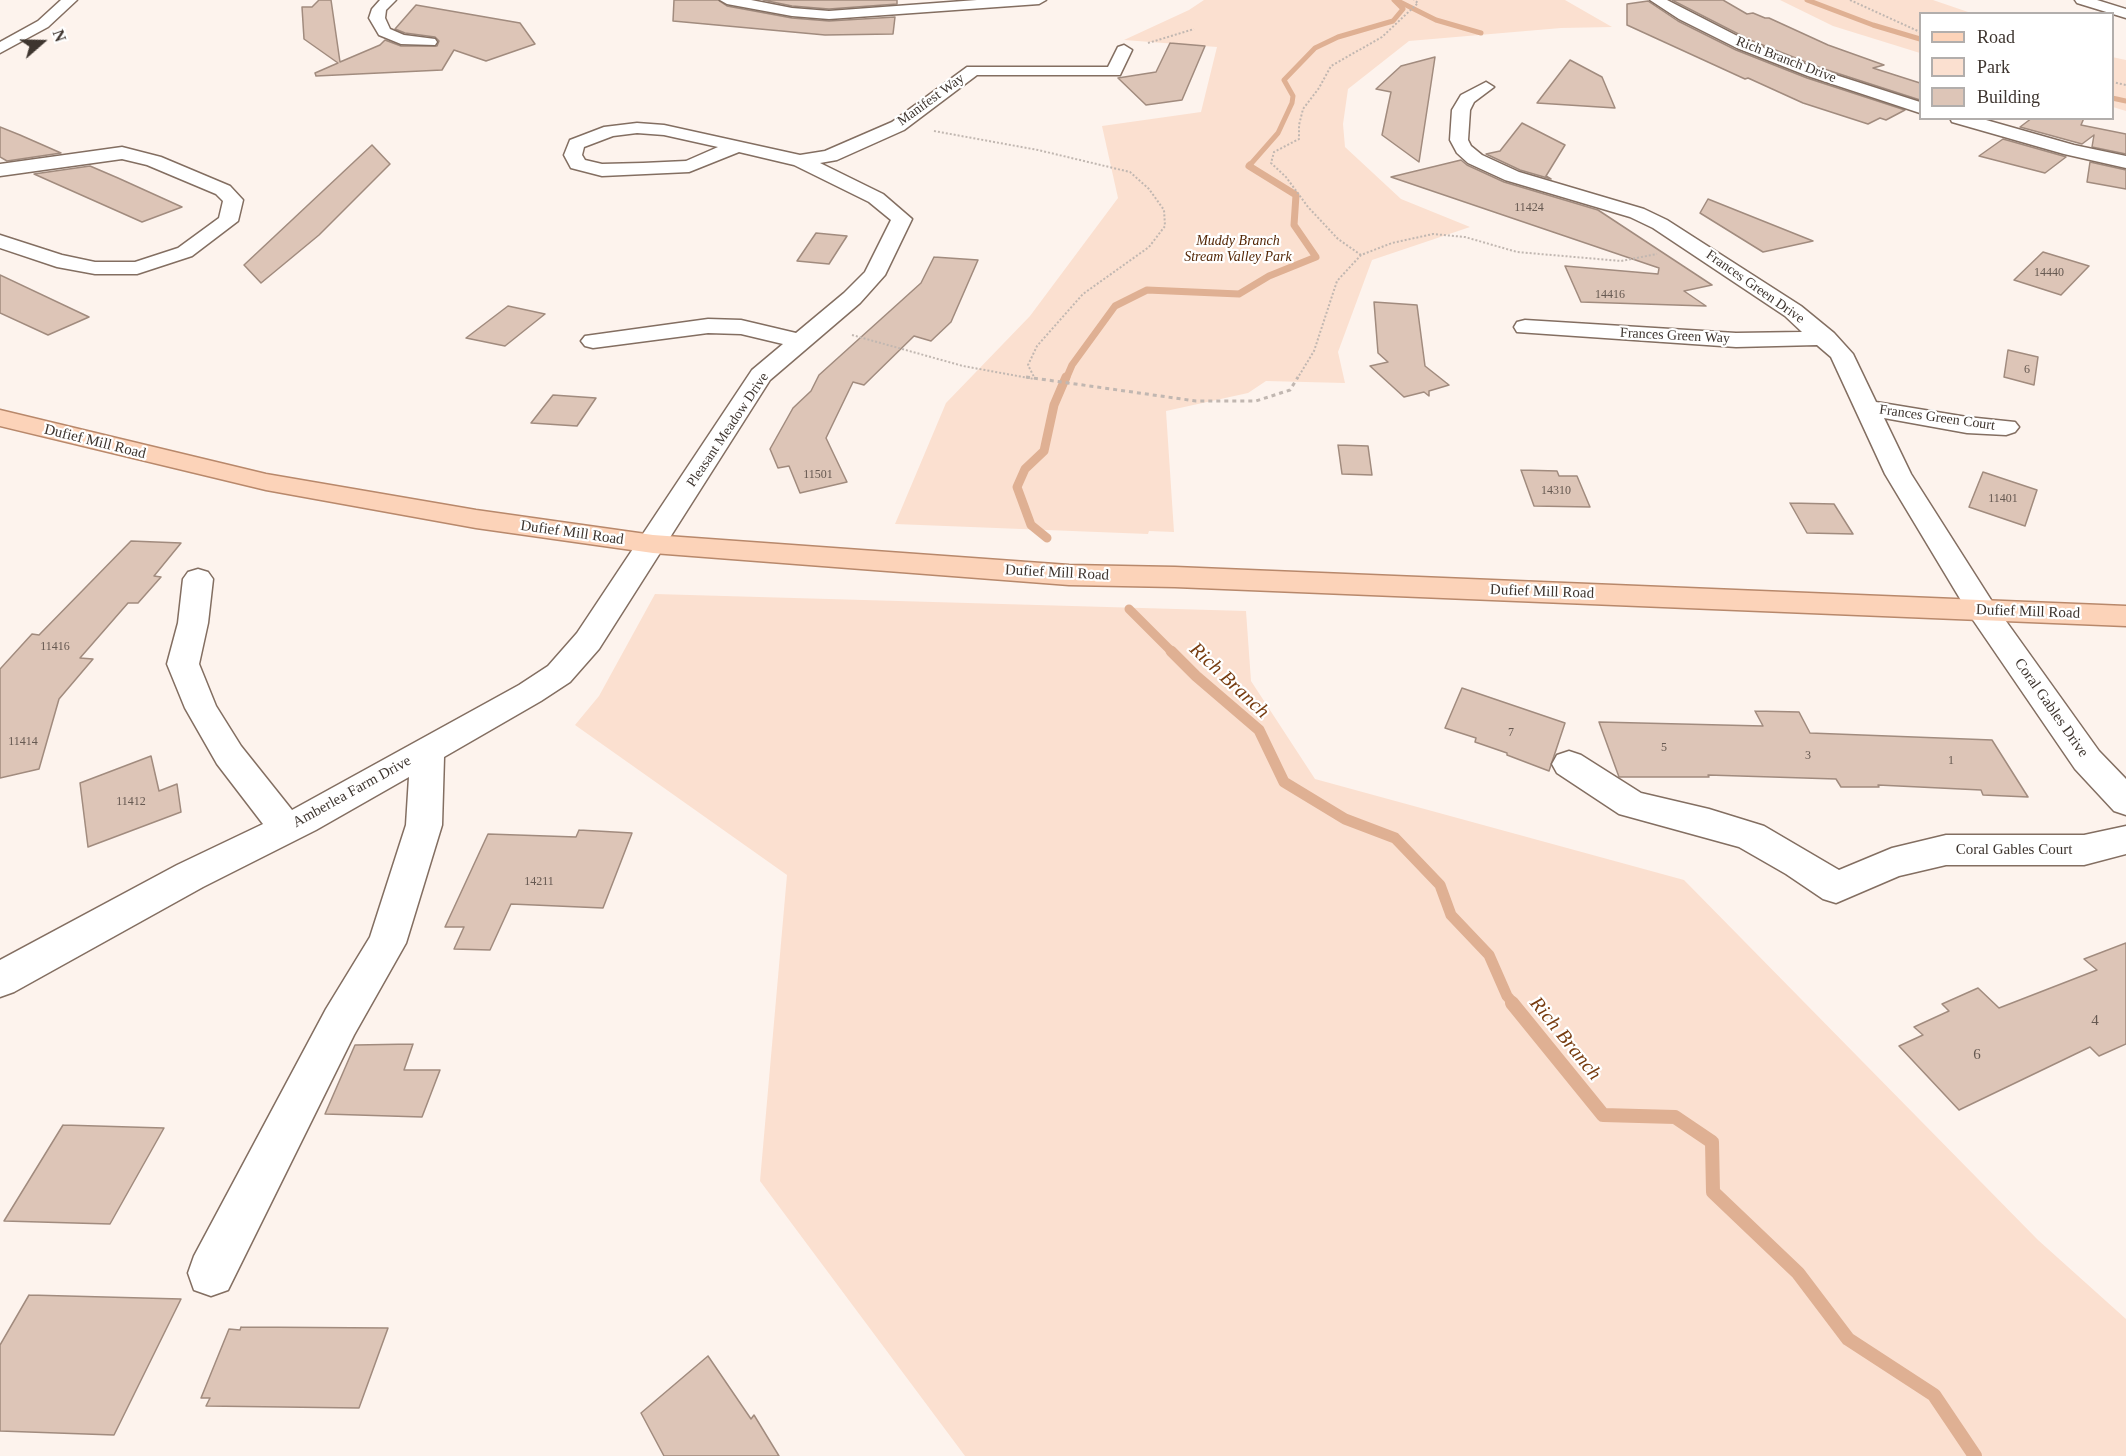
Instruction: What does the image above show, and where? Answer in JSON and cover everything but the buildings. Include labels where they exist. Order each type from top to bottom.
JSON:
[{"type":"main road","name":"Dufief Mill Road","points":[[0,418],[266,482],[476,519],[653,544],[1069,575],[1175,577],[2126,616]]},
{"type":"street","points":[[0,48],[43,24],[70,0]]},
{"type":"street","points":[[389,0],[379,9],[377,18],[384,32],[401,39],[429,42]]},
{"type":"street","points":[[727,0],[792,12],[829,15],[1039,0]]},
{"type":"street","name":"Rich Branch Drive","points":[[1657,0],[1743,45],[1814,73],[1919,108]]},
{"type":"street","points":[[2082,0],[2126,14]]},
{"type":"street","name":"Manifest Way","points":[[800,161],[830,156],[898,126],[926,107],[973,69],[1114,72],[1124,50]]},
{"type":"street","name":"Frances Green Drive","points":[[1486,87],[1467,99],[1461,110],[1459,140],[1463,149],[1475,159],[1488,167],[1512,176],[1636,213],[1660,224],[1793,311],[1826,338],[1841,354],[1898,474],[1982,610]]},
{"type":"street","points":[[1965,120],[2071,150],[2126,162]]},
{"type":"street","name":"Pleasant Meadow Drive","points":[[653,544],[761,375],[852,298],[874,275],[902,219],[876,198],[800,161],[737,146],[664,130],[637,128],[610,131],[576,144],[573,155],[578,164],[602,170],[643,169],[689,166],[737,146]]},
{"type":"street","points":[[0,170],[122,153],[154,161],[223,190],[233,200],[228,221],[185,252],[137,268],[95,268],[66,262],[0,241]]},
{"type":"street","points":[[593,341],[708,326],[741,327],[800,341]]},
{"type":"street","name":"Frances Green Way","points":[[1525,327],[1736,340],[1826,338]]},
{"type":"street","name":"Frances Green Court","points":[[1868,408],[1957,423],[2006,427]]},
{"type":"street","name":"Amberlea Farm Drive","points":[[0,980],[190,876],[286,828],[427,751],[559,674],[588,641],[653,544]]},
{"type":"street","points":[[198,579],[193,622],[183,664],[201,708],[229,755],[286,828]]},
{"type":"street","name":"Coral Gables Drive","points":[[1982,610],[2087,760],[2126,801]]},
{"type":"street","points":[[211,1273],[340,1022],[387,943],[424,825],[427,751]]},
{"type":"street","name":"Coral Gables Court","points":[[1569,764],[1631,804],[1751,836],[1800,863],[1836,888],[1892,863],[1946,850],[2084,850],[2126,840]]},
{"type":"path","points":[[1361,255],[1338,238],[1308,207],[1286,177],[1271,163],[1274,152],[1299,139],[1303,109],[1319,87],[1330,66],[1382,37],[1417,5],[1418,3],[1414,0]]},
{"type":"path","points":[[1850,0],[1919,32]]},
{"type":"path","points":[[1124,50],[1194,29]]},
{"type":"path","points":[[898,126],[982,138],[1091,161],[1130,172],[1149,189],[1164,210],[1166,226],[1149,247],[1083,294],[1037,346],[1028,365],[1035,379]]},
{"type":"path","points":[[819,326],[963,366],[1035,379],[1196,401],[1256,401],[1290,390],[1314,351],[1337,281],[1361,255],[1392,243],[1433,234],[1465,237],[1517,252],[1621,261],[1696,247]]},
{"type":"green space","name":"Muddy Branch Stream Valley Park","points":[[1204,0],[1565,0],[1612,27],[1561,28],[1409,41],[1348,89],[1343,124],[1345,147],[1401,199],[1470,227],[1372,260],[1338,352],[1345,383],[1266,381],[1248,393],[1166,411],[1174,532],[1149,531],[1148,534],[895,524],[946,403],[1030,316],[1118,198],[1102,126],[1201,112],[1217,47],[1124,40],[1189,10]]},
{"type":"green space","points":[[1780,0],[1933,0],[1968,12],[1919,12],[1919,53],[1833,26]]},
{"type":"green space","points":[[2114,57],[2126,60],[2126,111],[2114,107]]},
{"type":"green space","points":[[655,594],[1246,611],[1251,681],[1315,779],[1684,880],[2038,1240],[2126,1319],[2126,1456],[965,1456],[760,1181],[787,875],[575,725],[599,696]]},
{"type":"waterway","points":[[1249,166],[1278,133],[1292,103],[1293,96],[1284,80],[1315,48],[1338,37],[1393,21],[1403,9],[1394,0]]},
{"type":"waterway","points":[[1807,0],[1873,25],[1919,39]]},
{"type":"waterway","name":"Rich Branch","points":[[1398,1],[1436,20],[1481,33]]},
{"type":"waterway","points":[[2114,98],[2126,101]]},
{"type":"waterway","points":[[1066,379],[1072,365],[1115,306],[1147,290],[1239,294],[1269,276],[1316,257],[1294,225],[1296,195],[1249,166]]},
{"type":"waterway","points":[[1047,538],[1031,525],[1017,487],[1025,469],[1044,451],[1054,405],[1066,377]]},
{"type":"waterway","name":"Rich Branch","points":[[1129,609],[1196,676],[1259,730],[1284,782],[1345,819],[1395,838],[1440,885],[1451,915],[1489,955],[1507,996],[1514,1004]]},
{"type":"waterway","name":"Rich Branch","points":[[1512,1003],[1603,1115],[1675,1117],[1712,1142],[1713,1192],[1798,1273],[1848,1339],[1934,1395],[1975,1456]]}]
